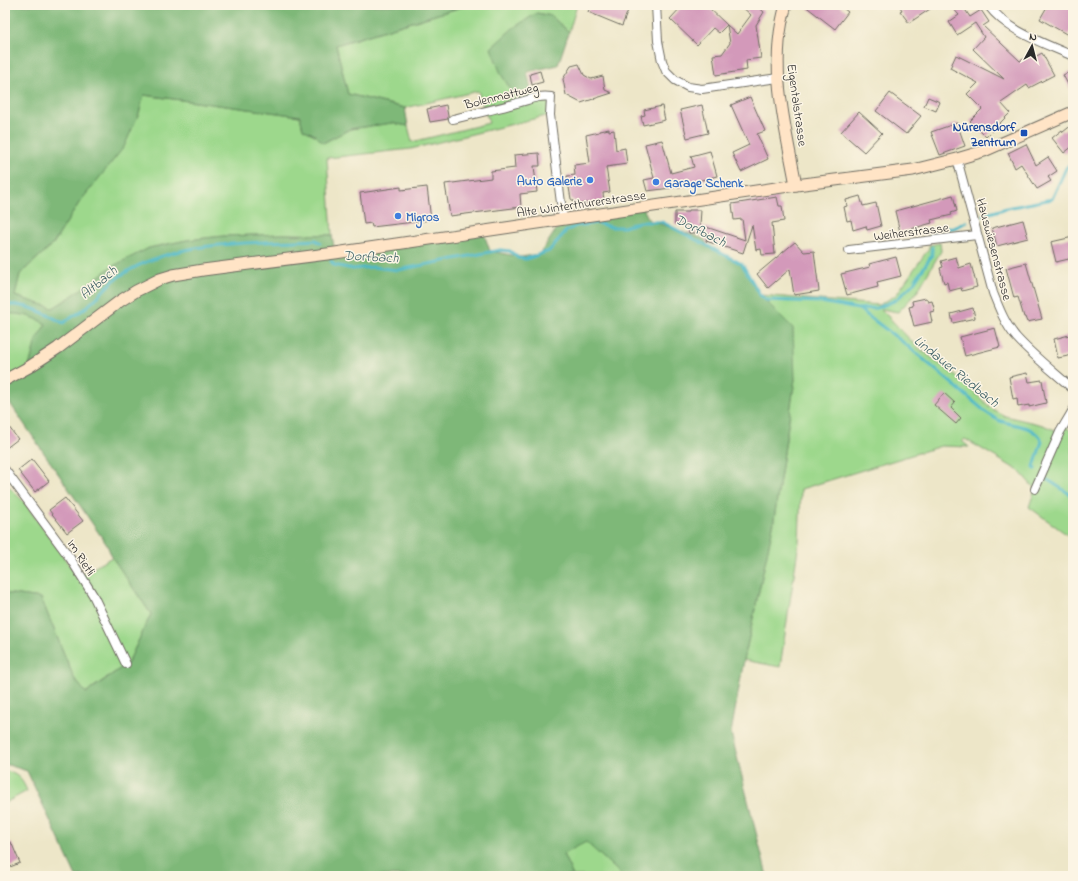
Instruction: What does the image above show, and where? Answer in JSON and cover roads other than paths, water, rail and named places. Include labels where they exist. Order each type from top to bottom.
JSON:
[{"type":"main road","name":"Eigentalstrasse","points":[[786,5],[780,34],[778,78],[796,185]]},
{"type":"main road","name":"Alte Winterthurerstrasse","points":[[5,380],[29,367],[58,348],[120,301],[136,291],[160,279],[173,275],[564,220],[796,185],[913,170],[984,152],[1073,112]]},
{"type":"street","points":[[656,5],[658,41],[662,61],[666,71],[675,80],[688,87],[702,89],[778,78]]},
{"type":"street","points":[[988,5],[1000,18],[1011,26],[1073,56]]},
{"type":"street","name":"Bolenmattweg","points":[[453,119],[533,98],[543,96],[551,97],[550,115],[564,220]]},
{"type":"street","name":"Hauswiesenstrasse","points":[[958,159],[993,293],[1001,314],[1015,336],[1073,389]]},
{"type":"street","name":"Weiherstrasse","points":[[849,250],[977,235]]},
{"type":"street","points":[[1035,489],[1060,432],[1073,410]]},
{"type":"street","name":"Im Rietli","points":[[5,470],[70,558],[96,601],[126,664]]},
{"type":"waterway","name":"Dorfbach","points":[[983,215],[1007,208],[1052,199],[1066,168],[1073,161]]},
{"type":"waterway","name":"Dorfbach","points":[[331,261],[334,265],[353,269],[373,267],[398,270],[500,250],[510,251],[518,258],[526,259],[549,251],[566,231],[576,226],[597,223],[611,227],[624,227],[639,222],[662,222],[742,264],[760,295],[766,300],[821,302],[858,309],[877,308],[896,300],[913,284],[932,255],[932,247]]},
{"type":"waterway","name":"Dorfbach","points":[[931,234],[935,229],[954,228],[966,222]]},
{"type":"waterway","name":"Altbach","points":[[5,306],[19,305],[27,307],[63,323],[88,306],[120,276],[142,264],[166,255],[190,249],[240,243],[316,240],[320,243]]},
{"type":"waterway","name":"Lindauer Riedbach","points":[[859,309],[904,343],[987,413],[998,420],[1028,428],[1038,435],[1042,441],[1034,467],[1035,469]]},
{"type":"waterway","name":"Lindauer Riedbach","points":[[1048,480],[1073,496]]},
{"type":"place","name":"Nürensdorf Zentrum","points":[[1024,133]]},
{"type":"place","name":"Auto Galerie","points":[[590,180]]},
{"type":"place","name":"Garage Schenk","points":[[656,182]]},
{"type":"place","name":"Migros","points":[[398,216]]}]
